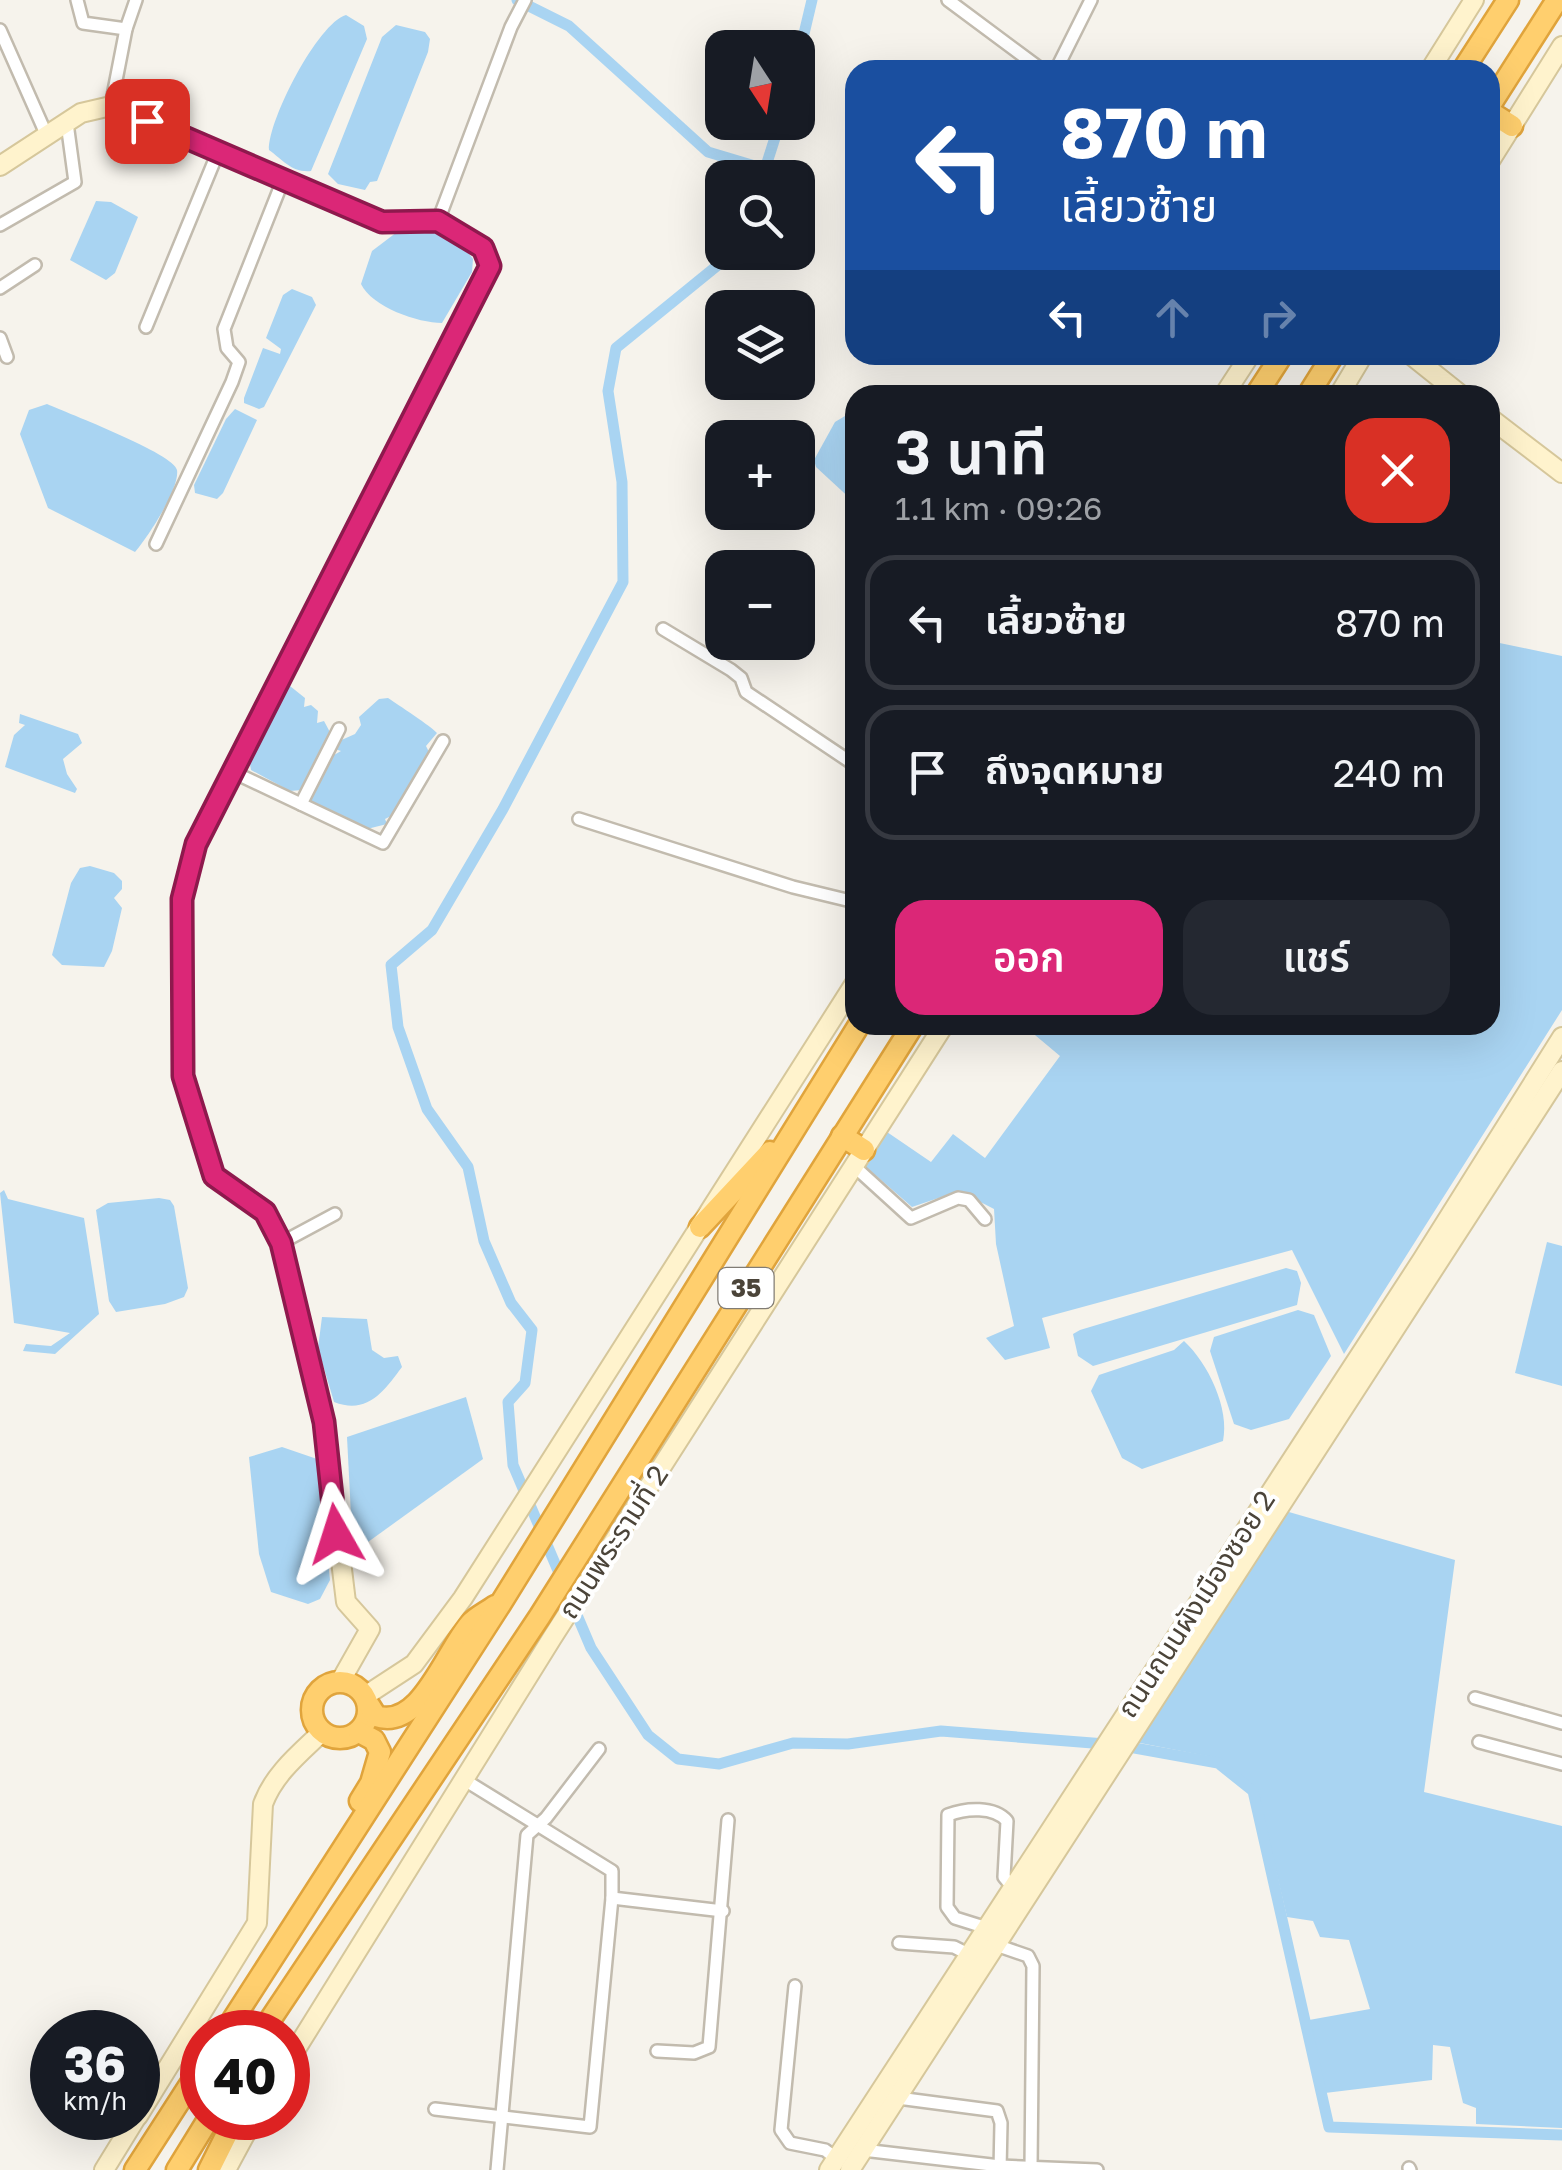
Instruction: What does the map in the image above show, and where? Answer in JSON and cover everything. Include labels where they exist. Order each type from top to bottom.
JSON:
[{"type":"highway","points":[[1469,60],[1508,0]]},
{"type":"highway","points":[[1500,92],[1556,0]]},
{"type":"highway","points":[[1500,116],[1512,126]]},
{"type":"highway","name":"35","points":[[247,2010],[299,1918],[502,1603],[853,1035]]},
{"type":"highway","name":"ถนนพระรามที่ 2","points":[[277,2010],[540,1616],[907,1035]]},
{"type":"highway","points":[[700,1227],[806,1112]]},
{"type":"highway","points":[[842,1136],[860,1158]]},
{"type":"highway","points":[[367,1700],[369,1715],[359,1732],[340,1739],[322,1732],[312,1716],[315,1696],[322,1688],[340,1682],[350,1683],[367,1700],[376,1716],[387,1720],[410,1713],[472,1621],[502,1603]]},
{"type":"highway","points":[[299,1918],[322,1861],[371,1783],[380,1752],[374,1740],[359,1732]]},
{"type":"highway","points":[[285,2010],[306,1966]]},
{"type":"highway","points":[[135,2170],[180,2100]]},
{"type":"highway","points":[[124,2170],[167,2120]]},
{"type":"highway","points":[[176,2170],[195,2140]]},
{"type":"highway","points":[[191,2170],[207,2140]]},
{"type":"highway","points":[[209,2170],[224,2140]]},
{"type":"street","points":[[77,0],[83,24],[126,29]]},
{"type":"street","points":[[112,106],[126,29],[136,0]]},
{"type":"street","points":[[438,221],[510,27],[525,0]]},
{"type":"street","points":[[948,0],[1029,60]]},
{"type":"street","points":[[1061,60],[1091,0]]},
{"type":"street","points":[[1436,60],[1474,0]]},
{"type":"street","points":[[0,30],[47,136]]},
{"type":"street","points":[[1500,145],[1562,46]]},
{"type":"street","points":[[0,166],[81,113],[112,106],[382,222],[438,221],[483,248],[490,266],[196,844],[182,899],[183,1076],[214,1176],[265,1212],[281,1243],[324,1422],[346,1602],[370,1629],[340,1682]]},
{"type":"street","points":[[0,224],[75,182],[67,122]]},
{"type":"street","points":[[146,328],[218,152]]},
{"type":"street","points":[[156,544],[239,362],[227,348],[224,330],[283,180]]},
{"type":"street","points":[[0,288],[36,265]]},
{"type":"street","points":[[0,338],[7,357]]},
{"type":"street","points":[[1424,365],[1448,385]]},
{"type":"street","points":[[1500,426],[1562,473]]},
{"type":"street","points":[[663,628],[732,670],[741,678],[746,692],[845,759]]},
{"type":"street","points":[[301,804],[339,729]]},
{"type":"street","points":[[233,772],[383,843],[443,742]]},
{"type":"street","points":[[580,819],[792,887],[845,900]]},
{"type":"street","name":"35","points":[[367,1700],[414,1664],[513,1523],[845,999]]},
{"type":"street","name":"ถนนพระรามที่ 2","points":[[310,2026],[552,1638],[938,1035]]},
{"type":"street","name":"ถนนถนนผังเมืองซอย 2","points":[[839,2166],[863,2150],[898,2098],[992,1936],[1554,1073],[1562,1038]]},
{"type":"street","points":[[860,1158],[912,1218],[958,1198],[969,1200],[986,1219]]},
{"type":"street","points":[[281,1243],[336,1214]]},
{"type":"street","points":[[1475,1698],[1562,1723]]},
{"type":"street","points":[[160,2080],[257,1923],[263,1804],[268,1790],[288,1764],[322,1732]]},
{"type":"street","points":[[1479,1742],[1562,1764]]},
{"type":"street","points":[[497,2170],[527,1834],[546,1818],[599,1749]]},
{"type":"street","name":"ถนนถนนผังเมืองซอย 2","points":[[839,2166],[970,1955],[992,1936],[1013,1888],[1101,1766]]},
{"type":"street","points":[[435,2109],[590,2127],[612,1898],[612,1872],[463,1779]]},
{"type":"street","points":[[1013,1888],[1004,1877],[1004,1816],[993,1811],[959,1811],[948,1815],[947,1906],[956,1918],[1028,1956],[1033,1966],[1031,2168]]},
{"type":"street","points":[[657,2051],[694,2053],[709,2047],[728,1820]]},
{"type":"street","points":[[612,1898],[723,1912]]},
{"type":"street","points":[[899,1944],[954,1946],[970,1955]]},
{"type":"street","points":[[795,1986],[781,2130],[790,2143],[825,2150],[839,2166]]},
{"type":"street","points":[[898,2098],[996,2111],[1001,2123],[1000,2168]]},
{"type":"street","points":[[104,2170],[123,2140]]},
{"type":"street","points":[[226,2170],[242,2140]]},
{"type":"street","points":[[863,2150],[1000,2168],[1097,2170]]},
{"type":"water","points":[[346,15],[364,26],[367,39],[311,171],[298,170],[269,150],[271,136],[286,96],[309,53],[322,35]]},
{"type":"water","points":[[396,25],[425,32],[430,39],[428,52],[377,181],[370,182],[365,190],[338,184],[328,174],[382,37]]},
{"type":"water","points":[[96,201],[111,202],[138,217],[115,273],[106,280],[70,260]]},
{"type":"water","points":[[401,229],[441,235],[459,244],[473,259],[472,272],[442,323],[397,312],[375,300],[361,284],[372,251]]},
{"type":"water","points":[[292,289],[312,297],[316,305],[264,407],[259,409],[244,403],[244,398],[263,348],[280,354],[281,349],[266,338],[283,295]]},
{"type":"water","points":[[47,404],[140,444],[177,470],[168,501],[135,552],[48,508],[20,434],[29,410]]},
{"type":"water","points":[[235,409],[257,420],[223,493],[217,499],[195,493],[194,485],[226,419]]},
{"type":"water","points":[[845,416],[845,494],[816,467],[815,458],[835,422]]},
{"type":"water","points":[[1500,643],[1562,656],[1562,1010],[1344,1354],[1292,1250],[1042,1318],[1050,1348],[1005,1360],[986,1338],[1014,1326],[996,1244],[994,1209],[959,1191],[912,1207],[865,1166],[887,1132],[931,1162],[953,1134],[985,1158],[1060,1056],[1035,1035],[1500,1035]]},
{"type":"water","points":[[290,686],[305,698],[304,707],[311,705],[318,711],[317,723],[324,721],[332,736],[302,790],[290,791],[251,770],[249,759],[283,692]]},
{"type":"water","points":[[388,698],[437,733],[426,746],[430,754],[391,816],[385,819],[387,824],[367,829],[314,806],[311,801],[327,759],[341,751],[335,749],[337,742],[355,734],[361,725],[359,717],[379,699]]},
{"type":"water","points":[[20,714],[78,734],[82,743],[63,759],[77,789],[75,793],[5,767],[14,735],[25,725],[19,723]]},
{"type":"water","points":[[90,866],[114,873],[122,881],[122,889],[114,898],[122,908],[112,951],[104,967],[62,965],[52,955],[71,883],[80,868]]},
{"type":"water","points":[[4,1190],[8,1199],[84,1218],[99,1314],[55,1354],[23,1351],[26,1344],[51,1346],[70,1333],[14,1323],[0,1193]]},
{"type":"water","points":[[170,1200],[174,1206],[188,1288],[184,1297],[165,1304],[116,1312],[109,1301],[96,1210],[108,1203]]},
{"type":"water","points":[[1547,1242],[1562,1246],[1562,1386],[1515,1373]]},
{"type":"water","points":[[1286,1268],[1297,1271],[1301,1283],[1297,1305],[1093,1366],[1078,1356],[1073,1334],[1080,1330]]},
{"type":"water","points":[[1298,1310],[1314,1315],[1331,1356],[1289,1419],[1251,1430],[1234,1424],[1210,1351],[1214,1337]]},
{"type":"water","points":[[322,1317],[367,1319],[372,1350],[384,1358],[398,1356],[402,1367],[366,1403],[334,1402],[318,1348]]},
{"type":"water","points":[[1184,1341],[1215,1387],[1223,1415],[1223,1441],[1142,1469],[1122,1458],[1091,1391],[1099,1375],[1174,1350]]},
{"type":"water","points":[[466,1397],[483,1459],[368,1542],[359,1543],[352,1534],[347,1437]]},
{"type":"water","points":[[282,1447],[317,1459],[330,1580],[320,1599],[308,1604],[271,1592],[259,1554],[249,1457]]},
{"type":"water","points":[[1282,1510],[1455,1560],[1424,1792],[1562,1826],[1562,2128],[1476,2124],[1476,2108],[1463,2103],[1450,2047],[1433,2045],[1432,2080],[1325,2093],[1309,2020],[1370,2009],[1349,1940],[1320,1937],[1313,1921],[1287,1917],[1257,1791],[1217,1758],[1135,1742]]},
{"type":"waterway","points":[[517,0],[569,26],[708,152],[765,169],[774,140]]},
{"type":"waterway","points":[[805,30],[812,0]]},
{"type":"waterway","points":[[712,270],[616,348],[608,391],[622,482],[623,582],[503,809],[432,930],[391,965],[398,1027],[427,1109],[468,1167],[484,1241],[511,1303],[532,1330],[525,1383],[508,1402],[513,1465],[591,1648],[648,1735],[678,1759],[719,1764],[793,1743],[848,1744],[941,1731],[1118,1745],[1218,1763],[1253,1791],[1329,2127],[1562,2135]]},
{"type":"route","points":[[147,121],[382,222],[438,221],[483,248],[490,266],[196,844],[182,899],[183,1076],[214,1176],[265,1212],[281,1243],[324,1422],[336,1534]]}]
